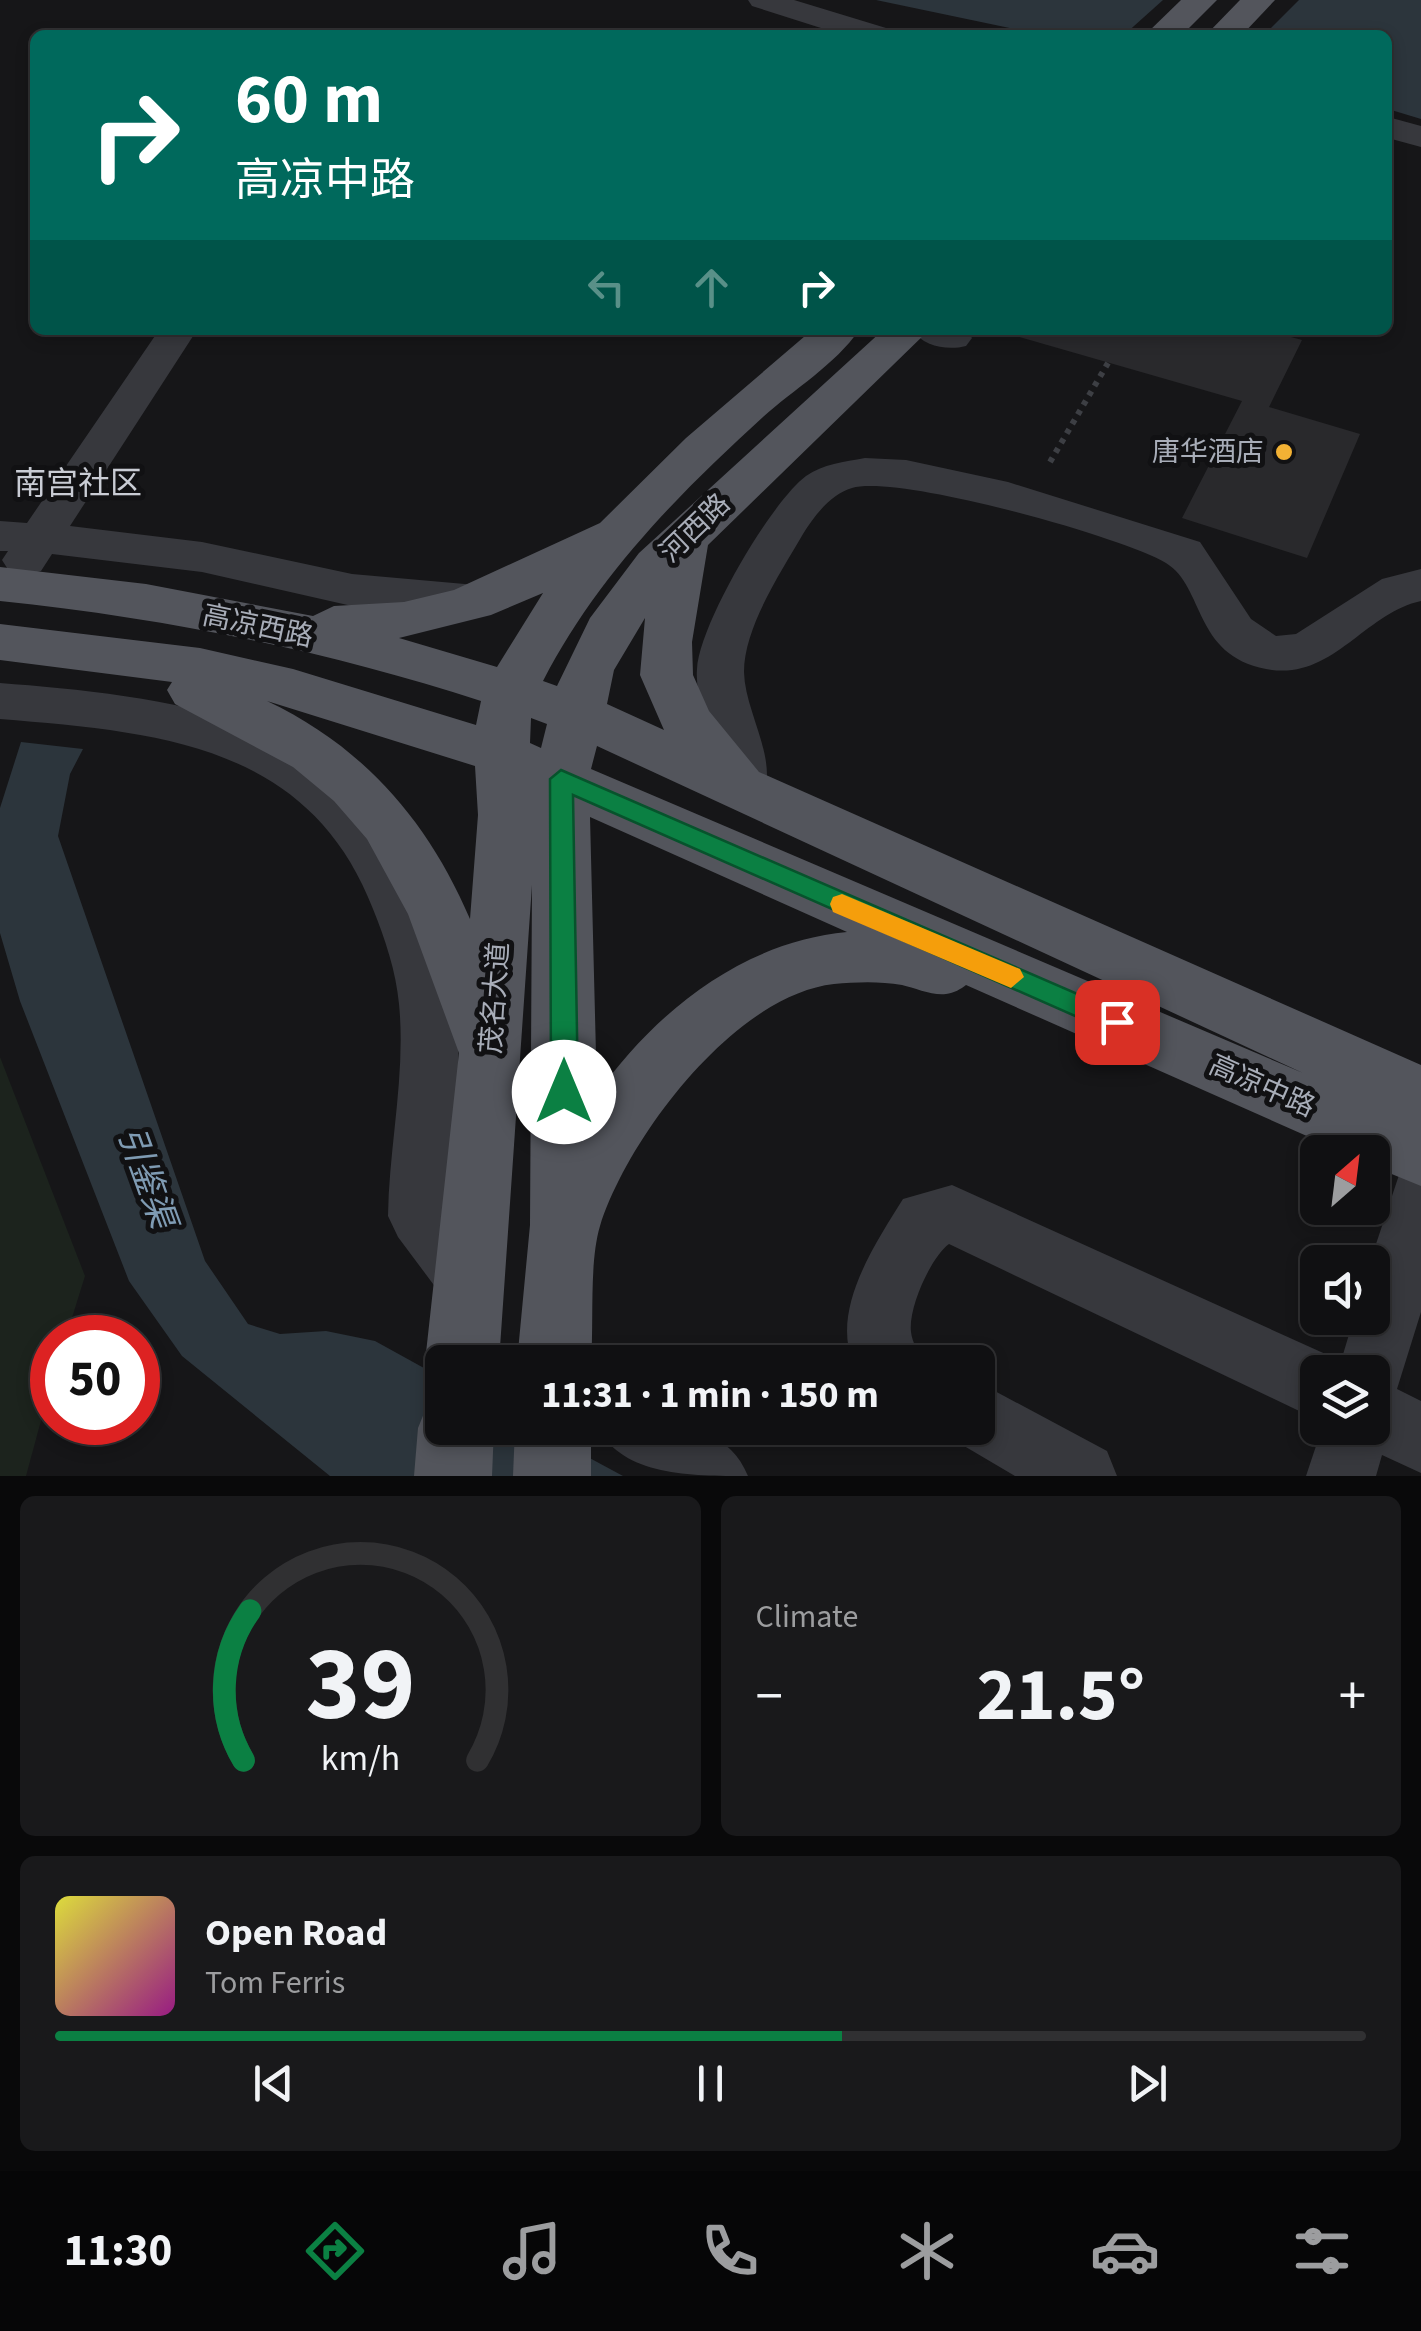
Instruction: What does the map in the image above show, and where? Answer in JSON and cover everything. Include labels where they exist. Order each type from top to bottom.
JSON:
[{"type":"main road","points":[[1167,30],[1200,0]]},
{"type":"main road","points":[[1229,30],[1259,0]]},
{"type":"main road","name":"河西路","points":[[498,753],[511,690],[576,584],[635,515],[832,335]]},
{"type":"main road","points":[[850,335],[917,339]]},
{"type":"main road","name":"河西路","points":[[561,779],[588,670],[608,631],[684,536],[917,339]]},
{"type":"main road","points":[[261,626],[414,621],[476,600],[572,558],[635,515]]},
{"type":"main road","points":[[684,536],[685,570],[664,661],[675,698],[700,739],[742,790]]},
{"type":"main road","name":"高凉西路","points":[[4,585],[102,595],[261,626],[511,690]]},
{"type":"main road","name":"高凉西路","points":[[0,642],[116,654],[293,688],[498,753]]},
{"type":"main road","points":[[116,654],[252,715],[302,743],[343,773],[378,808],[405,843],[442,916],[491,1058]]},
{"type":"main road","name":"高凉中路","points":[[511,690],[576,713],[1421,1096]]},
{"type":"main road","name":"高凉中路","points":[[498,753],[1421,1155]]},
{"type":"main road","name":"茂名大道","points":[[473,1345],[472,1282],[507,826],[498,753]]},
{"type":"main road","points":[[555,1345],[565,1225],[561,779]]},
{"type":"main road","points":[[565,1225],[622,1113],[633,1099],[691,1032],[742,989],[779,971],[832,960],[877,958],[928,964],[1083,1008]]},
{"type":"main road","points":[[453,1476],[455,1445]]},
{"type":"street","points":[[763,0],[859,30]]},
{"type":"street","points":[[1392,128],[1421,137]]},
{"type":"street","points":[[4,585],[20,537],[174,335]]},
{"type":"street","points":[[742,790],[736,742],[724,708],[721,662],[737,617],[778,539],[812,493],[838,476],[868,472],[972,489],[1184,553],[1201,570],[1220,615],[1247,643],[1265,652],[1309,650],[1388,591],[1421,585]]},
{"type":"street","points":[[20,537],[202,558],[352,590],[476,600]]},
{"type":"street","points":[[0,701],[102,709],[186,728],[250,748],[306,776],[343,806],[387,875],[414,941],[429,1016],[420,1216],[472,1282]]},
{"type":"street","points":[[1376,1355],[1421,1196]]},
{"type":"street","points":[[880,1345],[878,1322],[925,1220],[952,1214],[1300,1378]]},
{"type":"street","points":[[1390,1422],[1421,1438]]},
{"type":"street","points":[[995,1426],[1082,1476]]},
{"type":"street","points":[[661,1445],[713,1476]]},
{"type":"street","points":[[1342,1476],[1351,1445]]},
{"type":"path","points":[[1050,462],[1108,363]]},
{"type":"shaded area","points":[[0,1057],[85,1276],[73,1315],[30,1315],[30,1445],[34,1445],[26,1476],[0,1476]]},
{"type":"water","points":[[876,0],[1421,0],[1421,119],[1392,110],[1392,30],[1019,30]]},
{"type":"water","name":"引鉴渠","points":[[21,742],[83,749],[70,774],[58,836],[205,1261],[248,1324],[280,1334],[326,1331],[375,1341],[425,1369],[425,1445],[566,1445],[623,1476],[330,1476],[182,1356],[160,1325],[160,1315],[153,1315],[129,1281],[20,1001],[0,933],[0,808]]},
{"type":"pier","points":[[1163,0],[1299,0],[1269,30],[1130,30]]},
{"type":"building","points":[[1284,335],[1302,340],[1269,407],[1360,434],[1307,558],[1182,518],[1242,401],[1016,336]]},
{"type":"slow traffic","points":[[842,904],[1011,977]]},
{"type":"place","name":"唐华酒店","points":[[1284,452]]},
{"type":"district","name":"南宫社区","points":[[78,484]]},
{"type":"route","points":[[564,1092],[565,847],[561,779],[654,824],[1117,1022]]}]
